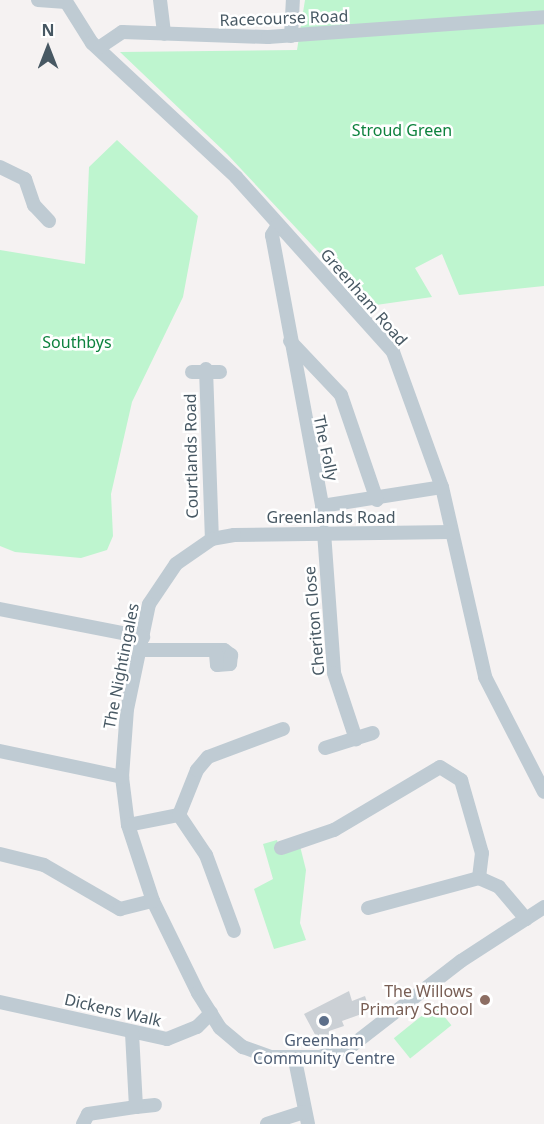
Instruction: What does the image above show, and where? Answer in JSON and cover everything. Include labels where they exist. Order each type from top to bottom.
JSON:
[{"type":"street","name":"Greenham Road","points":[[38,0],[65,1],[81,29],[278,225],[393,352],[442,487],[485,677],[544,792]]},
{"type":"street","points":[[160,0],[164,34]]},
{"type":"street","points":[[291,36],[293,0]]},
{"type":"street","name":"Racecourse Road","points":[[100,47],[122,32],[291,36],[544,17]]},
{"type":"street","points":[[0,167],[25,179],[34,205],[49,220]]},
{"type":"street","name":"The Folly","points":[[278,225],[272,235],[322,506],[377,500],[442,487]]},
{"type":"street","name":"The Folly","points":[[290,340],[341,395],[377,500]]},
{"type":"street","name":"Courtlands Road","points":[[206,371],[212,540]]},
{"type":"street","name":"Greenlands Road","points":[[212,540],[324,532],[451,532]]},
{"type":"street","name":"Cheriton Close","points":[[324,532],[334,673],[356,739]]},
{"type":"street","name":"The Nightingales","points":[[212,540],[176,564],[160,584],[142,644],[127,709],[122,777],[128,825],[153,901],[210,1013],[243,1047],[295,1060],[350,1047],[544,907]]},
{"type":"street","points":[[0,609],[142,644],[216,653]]},
{"type":"street","points":[[179,815],[196,770],[208,757],[282,729]]},
{"type":"street","points":[[325,748],[373,734]]},
{"type":"street","points":[[0,751],[122,777]]},
{"type":"street","points":[[281,848],[334,831],[440,766],[461,780],[482,853],[479,878]]},
{"type":"street","points":[[128,825],[179,815]]},
{"type":"street","points":[[179,815],[206,855],[216,900],[234,931]]},
{"type":"street","points":[[0,854],[44,865],[120,909],[153,901]]},
{"type":"street","points":[[368,908],[479,878],[499,887],[526,919]]},
{"type":"street","name":"Dickens Walk","points":[[0,1002],[132,1032],[180,1036],[210,1013]]},
{"type":"street","points":[[132,1032],[136,1107]]},
{"type":"street","points":[[267,1124],[306,1118],[295,1060]]},
{"type":"street","points":[[84,1120],[118,1118],[136,1107],[155,1105]]},
{"type":"green space","name":"Stroud Green","points":[[305,0],[544,0],[544,286],[459,295],[442,254],[415,268],[432,297],[369,306],[227,154],[120,52],[297,50]]},
{"type":"green space","name":"Southbys","points":[[117,140],[198,216],[183,297],[132,402],[111,494],[113,536],[107,550],[81,558],[15,552],[0,546],[0,250],[85,264],[89,167]]},
{"type":"green space","points":[[277,840],[282,855],[300,846],[306,870],[300,923],[306,940],[274,949],[254,889],[273,879],[263,844]]},
{"type":"green space","points":[[435,1005],[451,1025],[410,1059],[394,1038]]},
{"type":"building","points":[[349,991],[352,1001],[365,996],[370,1011],[342,1021],[344,1026],[329,1031],[331,1038],[319,1042],[304,1014]]},
{"type":"place","name":"The Willows Primary School","points":[[485,1000]]},
{"type":"place","name":"Greenham Community Centre","points":[[324,1021]]}]
